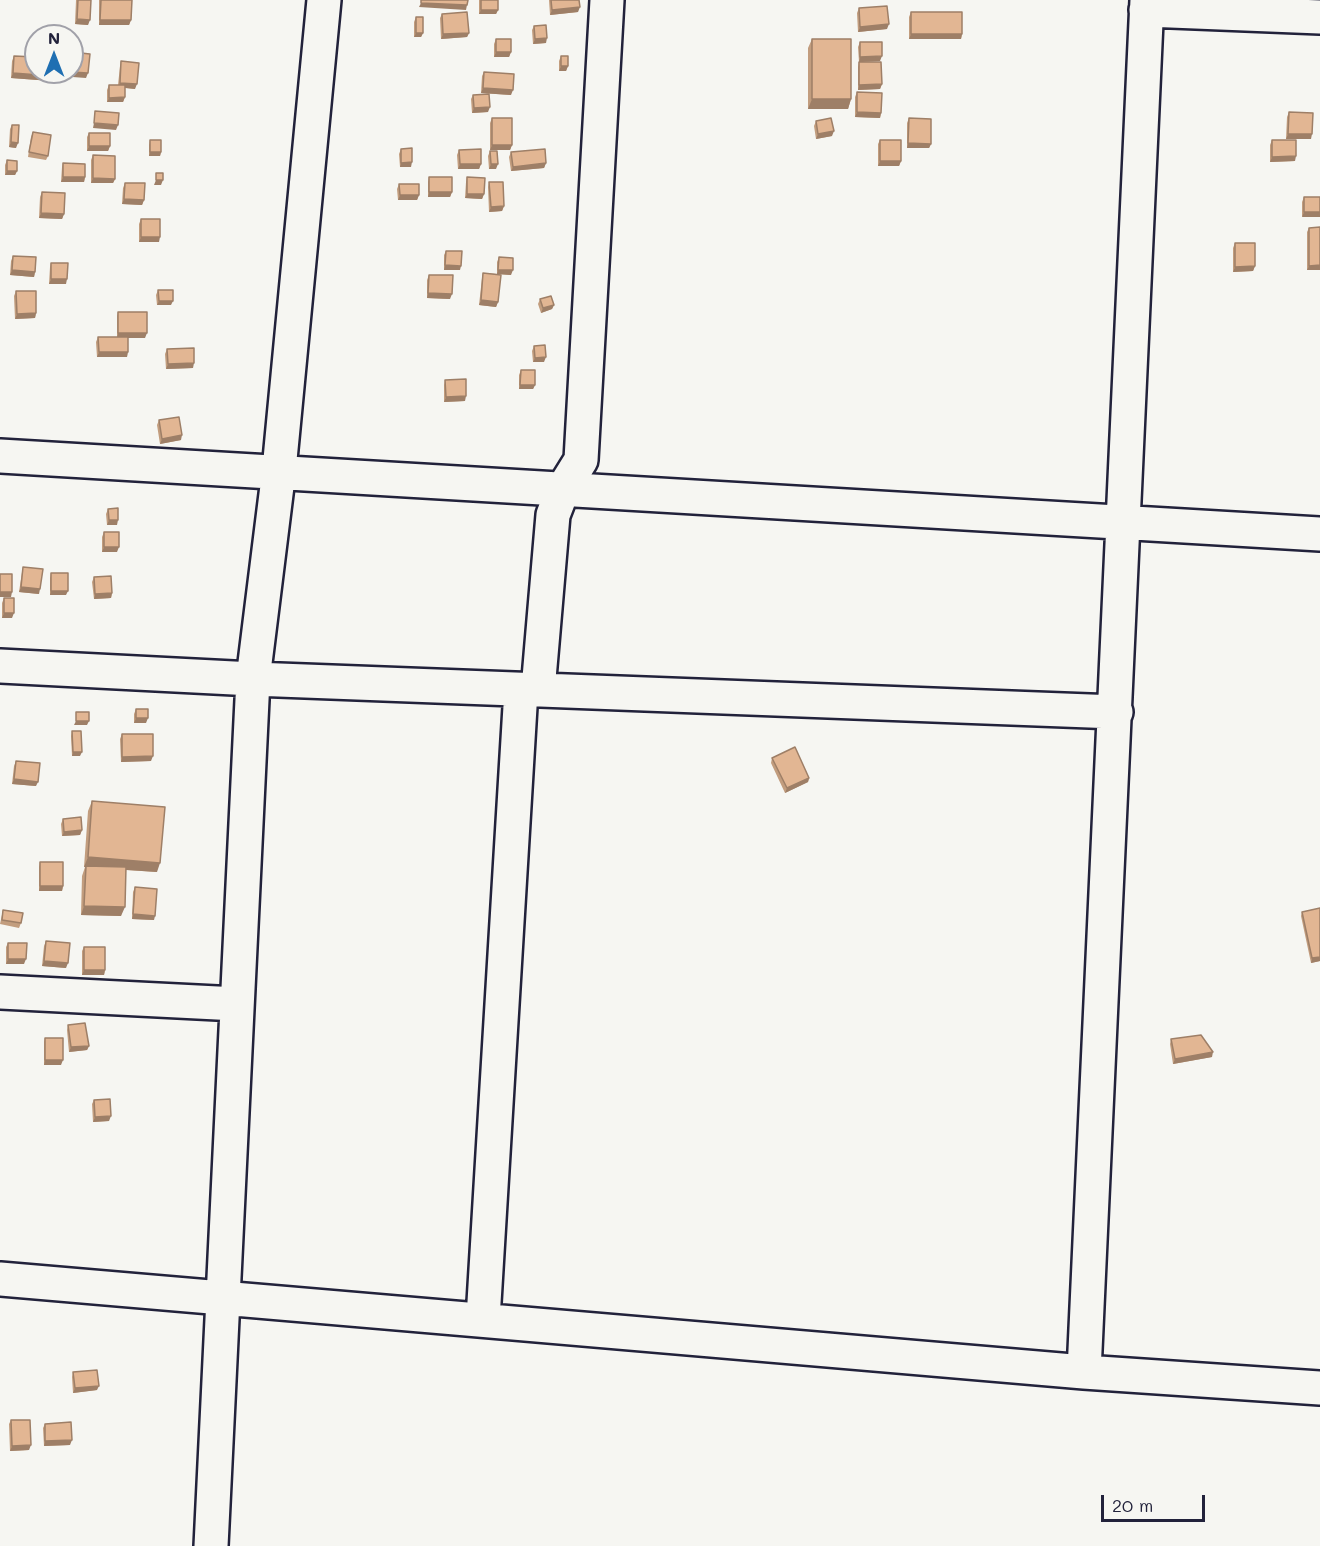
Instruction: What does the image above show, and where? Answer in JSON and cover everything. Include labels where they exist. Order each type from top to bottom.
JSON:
[{"type":"street","points":[[212,1546],[253,679],[279,470],[324,0]]},
{"type":"street","points":[[483,1319],[529,690],[553,515],[563,489],[581,460],[607,0]]},
{"type":"street","points":[[1084,1372],[1116,712],[1146,5],[1320,17]]},
{"type":"street","points":[[0,456],[279,470],[1124,524],[1320,534]]},
{"type":"street","points":[[0,666],[253,679],[1116,712]]},
{"type":"street","points":[[0,992],[237,1004]]},
{"type":"street","points":[[0,1279],[223,1296],[1084,1372],[1320,1388]]},
{"type":"building","points":[[78,0],[91,0],[90,20],[77,19]]},
{"type":"building","points":[[101,0],[132,0],[131,20],[100,20]]},
{"type":"building","points":[[421,0],[468,0],[467,5],[421,3]]},
{"type":"building","points":[[481,0],[498,0],[498,10],[481,10]]},
{"type":"building","points":[[551,0],[579,0],[580,7],[552,10]]},
{"type":"building","points":[[887,6],[889,24],[860,27],[859,8]]},
{"type":"building","points":[[467,12],[469,33],[443,34],[442,14]]},
{"type":"building","points":[[911,12],[962,12],[962,34],[911,34]]},
{"type":"building","points":[[416,17],[423,17],[423,33],[416,33]]},
{"type":"building","points":[[546,25],[547,38],[535,39],[534,26]]},
{"type":"building","points":[[496,39],[511,39],[511,52],[496,52]]},
{"type":"building","points":[[812,39],[851,39],[851,99],[812,99]]},
{"type":"building","points":[[860,42],[882,42],[882,56],[860,57]]},
{"type":"building","points":[[84,53],[90,54],[88,73],[84,73]]},
{"type":"building","points":[[14,56],[24,56],[24,74],[13,73]]},
{"type":"building","points":[[561,56],[568,56],[568,66],[561,66]]},
{"type":"building","points":[[121,61],[139,63],[137,84],[120,83]]},
{"type":"building","points":[[859,62],[881,62],[882,84],[859,85]]},
{"type":"building","points":[[484,72],[514,74],[513,90],[483,88]]},
{"type":"building","points":[[109,85],[125,85],[125,97],[109,98]]},
{"type":"building","points":[[857,92],[882,93],[881,113],[857,112]]},
{"type":"building","points":[[489,94],[490,107],[474,108],[473,95]]},
{"type":"building","points":[[95,111],[119,113],[118,125],[94,123]]},
{"type":"building","points":[[1289,112],[1313,113],[1312,134],[1288,134]]},
{"type":"building","points":[[492,118],[512,118],[512,145],[492,145]]},
{"type":"building","points":[[831,118],[834,131],[818,134],[816,121]]},
{"type":"building","points":[[909,118],[931,119],[931,144],[908,143]]},
{"type":"building","points":[[12,125],[19,125],[18,143],[11,142]]},
{"type":"building","points":[[33,132],[51,135],[48,156],[29,152]]},
{"type":"building","points":[[89,133],[110,133],[110,146],[89,146]]},
{"type":"building","points":[[150,140],[161,140],[161,152],[150,152]]},
{"type":"building","points":[[880,140],[901,140],[901,161],[880,161]]},
{"type":"building","points":[[1272,140],[1296,140],[1296,156],[1272,157]]},
{"type":"building","points":[[412,148],[412,162],[401,163],[401,149]]},
{"type":"building","points":[[481,149],[481,164],[460,164],[459,150]]},
{"type":"building","points":[[545,149],[546,163],[513,167],[511,152]]},
{"type":"building","points":[[490,151],[497,151],[498,164],[491,164]]},
{"type":"building","points":[[93,155],[115,156],[115,179],[93,178]]},
{"type":"building","points":[[7,160],[17,161],[17,171],[7,171]]},
{"type":"building","points":[[63,163],[85,164],[85,177],[63,177]]},
{"type":"building","points":[[156,173],[163,173],[163,180],[156,180]]},
{"type":"building","points":[[429,177],[452,177],[452,192],[429,192]]},
{"type":"building","points":[[467,177],[485,178],[484,194],[467,194]]},
{"type":"building","points":[[489,182],[503,182],[504,206],[491,207]]},
{"type":"building","points":[[125,183],[145,183],[144,200],[124,199]]},
{"type":"building","points":[[399,184],[419,184],[419,195],[400,195]]},
{"type":"building","points":[[42,192],[65,193],[64,214],[41,213]]},
{"type":"building","points":[[1304,197],[1320,197],[1320,212],[1304,212]]},
{"type":"building","points":[[141,219],[160,219],[160,237],[141,237]]},
{"type":"building","points":[[1320,227],[1320,265],[1309,266],[1309,228]]},
{"type":"building","points":[[1235,243],[1255,243],[1255,266],[1235,267]]},
{"type":"building","points":[[446,251],[462,251],[461,266],[445,265]]},
{"type":"building","points":[[13,256],[36,257],[35,272],[12,270]]},
{"type":"building","points":[[499,257],[513,258],[513,270],[498,270]]},
{"type":"building","points":[[51,263],[68,263],[67,279],[51,279]]},
{"type":"building","points":[[483,273],[501,275],[498,302],[481,300]]},
{"type":"building","points":[[429,275],[453,275],[452,294],[428,293]]},
{"type":"building","points":[[158,290],[173,290],[173,301],[159,301]]},
{"type":"building","points":[[16,291],[36,291],[36,313],[17,314]]},
{"type":"building","points":[[551,296],[554,305],[543,308],[540,299]]},
{"type":"building","points":[[118,312],[147,312],[147,333],[118,333]]},
{"type":"building","points":[[98,337],[128,337],[128,352],[99,352]]},
{"type":"building","points":[[545,345],[546,357],[535,358],[534,346]]},
{"type":"building","points":[[194,348],[194,363],[168,364],[167,349]]},
{"type":"building","points":[[521,370],[535,370],[535,385],[520,385]]},
{"type":"building","points":[[466,379],[466,396],[446,397],[445,380]]},
{"type":"building","points":[[179,417],[182,435],[162,439],[159,420]]},
{"type":"building","points":[[118,508],[118,520],[109,520],[108,509]]},
{"type":"building","points":[[104,532],[119,532],[119,547],[104,547]]},
{"type":"building","points":[[23,567],[43,569],[40,589],[21,587]]},
{"type":"building","points":[[51,573],[68,573],[68,591],[51,591]]},
{"type":"building","points":[[0,574],[12,574],[12,592],[0,592]]},
{"type":"building","points":[[111,576],[112,593],[95,594],[94,577]]},
{"type":"building","points":[[4,598],[14,598],[14,613],[4,613]]},
{"type":"building","points":[[136,709],[148,709],[148,718],[136,718]]},
{"type":"building","points":[[76,712],[89,712],[89,721],[76,721]]},
{"type":"building","points":[[72,731],[81,731],[82,752],[73,752]]},
{"type":"building","points":[[122,734],[153,734],[153,756],[122,757]]},
{"type":"building","points":[[795,747],[809,778],[787,788],[772,758]]},
{"type":"building","points":[[16,761],[40,763],[38,782],[14,779]]},
{"type":"building","points":[[92,801],[165,807],[160,863],[88,857]]},
{"type":"building","points":[[81,817],[82,830],[64,832],[63,819]]},
{"type":"building","points":[[40,862],[63,862],[63,886],[40,886]]},
{"type":"building","points":[[86,866],[126,867],[125,907],[84,906]]},
{"type":"building","points":[[135,887],[157,889],[155,916],[133,914]]},
{"type":"building","points":[[1320,908],[1320,957],[1312,958],[1302,912]]},
{"type":"building","points":[[3,910],[23,913],[21,923],[2,920]]},
{"type":"building","points":[[46,941],[70,943],[68,963],[44,961]]},
{"type":"building","points":[[8,943],[27,943],[26,959],[8,959]]},
{"type":"building","points":[[84,947],[105,947],[105,970],[84,970]]},
{"type":"building","points":[[85,1023],[89,1046],[71,1047],[68,1025]]},
{"type":"building","points":[[1201,1035],[1213,1052],[1175,1059],[1171,1039]]},
{"type":"building","points":[[45,1038],[63,1038],[63,1060],[45,1060]]},
{"type":"building","points":[[110,1099],[111,1116],[95,1117],[94,1100]]},
{"type":"building","points":[[97,1370],[99,1386],[75,1388],[73,1372]]},
{"type":"building","points":[[11,1420],[30,1420],[31,1445],[12,1446]]},
{"type":"building","points":[[71,1422],[72,1440],[45,1441],[45,1424]]}]
